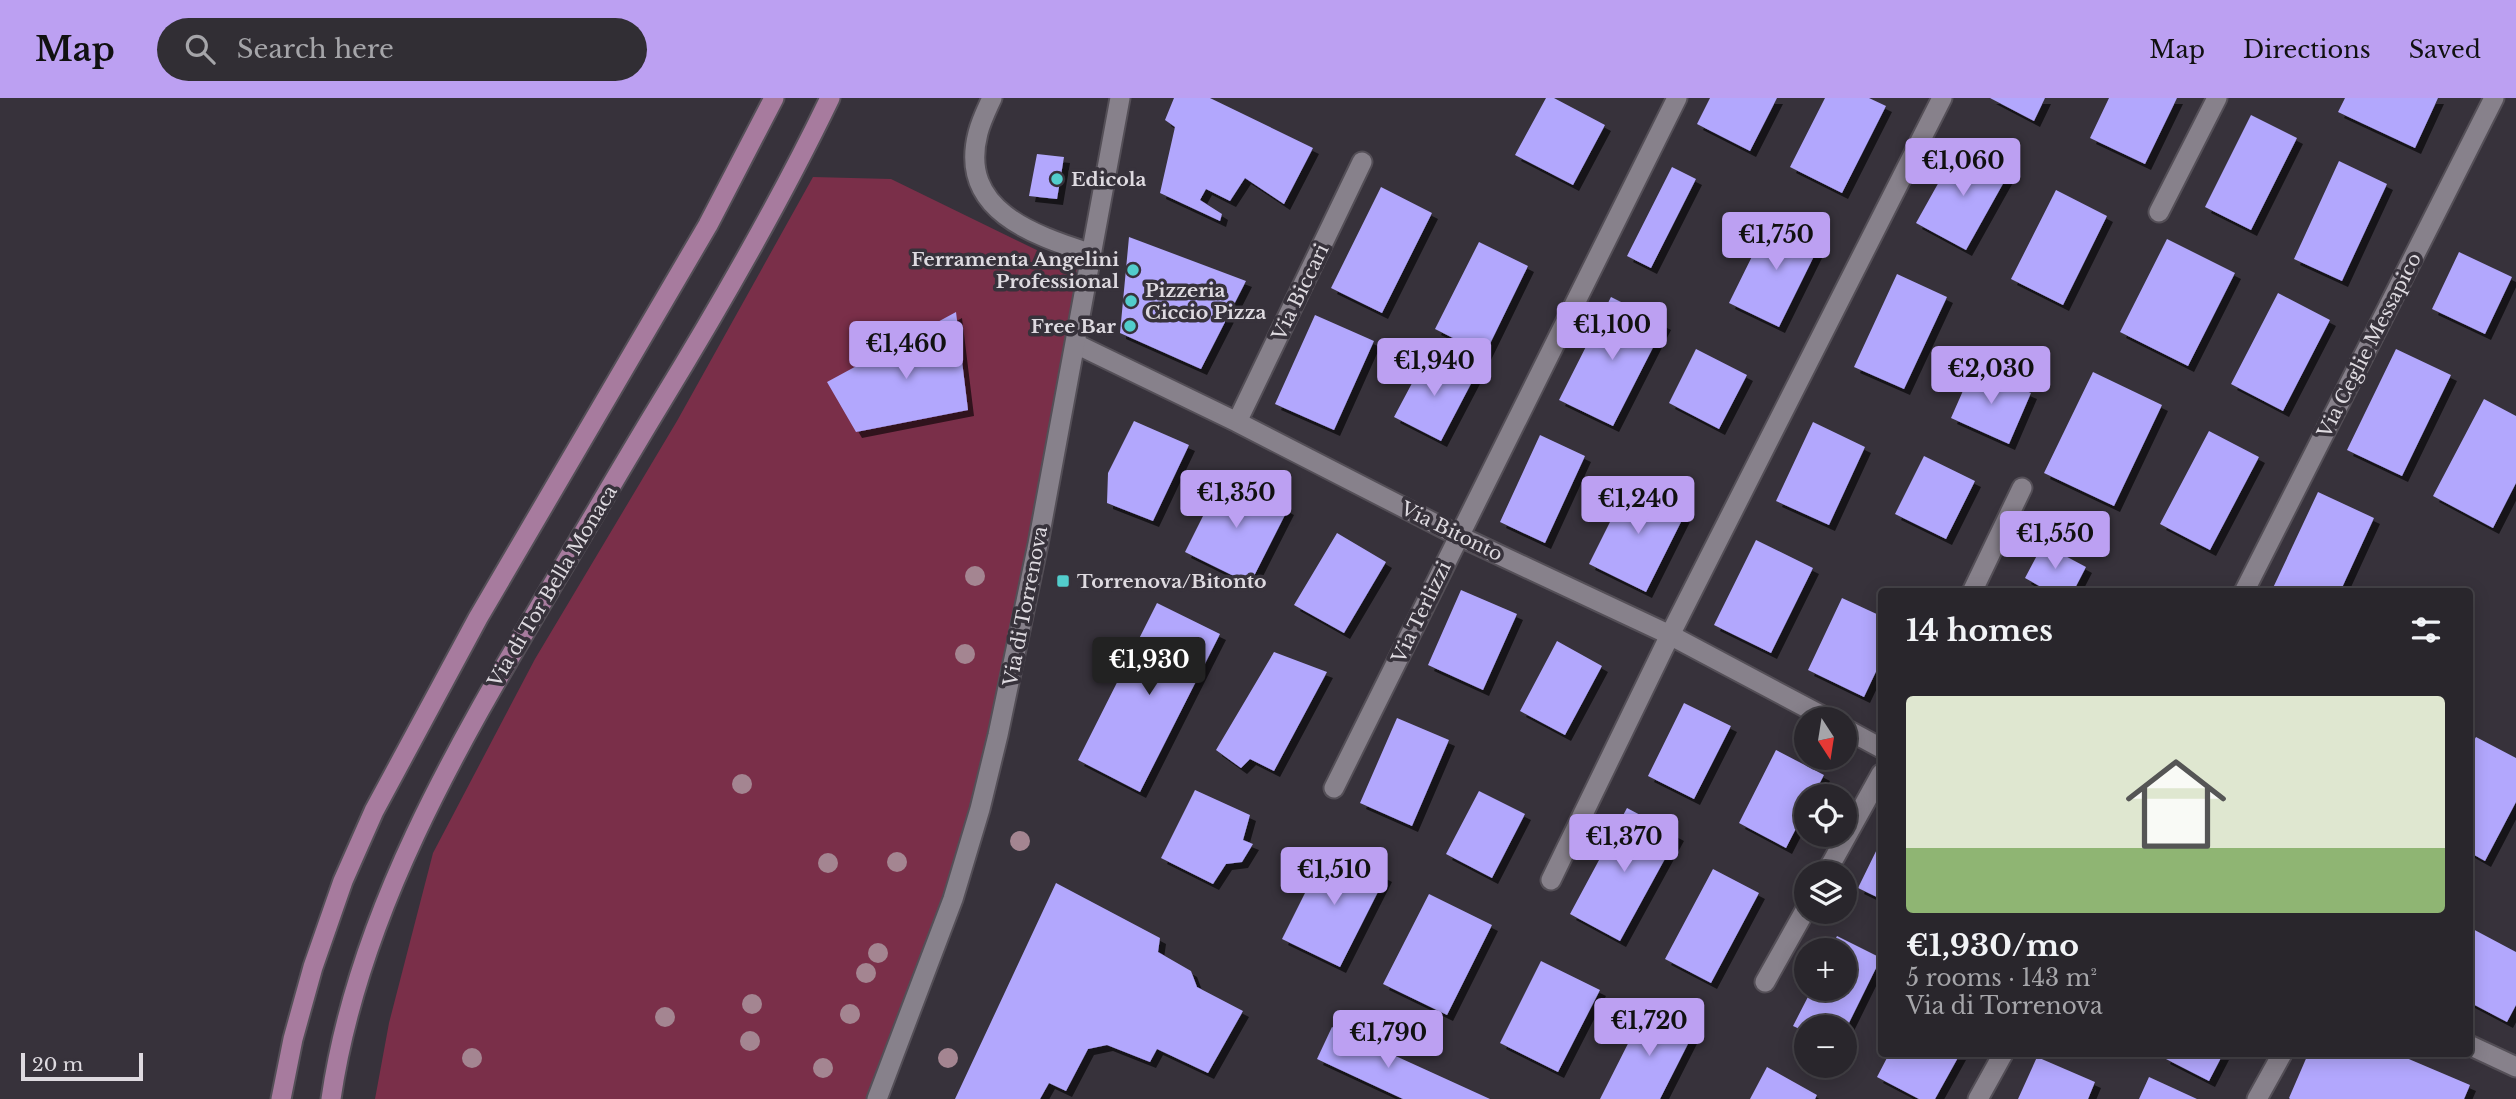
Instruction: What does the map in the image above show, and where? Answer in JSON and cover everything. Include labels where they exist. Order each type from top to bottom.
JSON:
[{"type":"main road","points":[[281,1099],[293,1039],[313,967],[343,881],[374,811],[472,629],[708,225],[774,98]]},
{"type":"main road","name":"Via di Tor Bella Monaca","points":[[331,1099],[345,1031],[364,967],[380,918],[418,830],[493,685],[715,315],[776,208],[830,98]]},
{"type":"street","points":[[992,98],[978,131],[974,162],[983,190],[1001,213],[1030,232],[1092,254]]},
{"type":"street","name":"Via di Torrenova","points":[[877,1099],[943,928],[980,809],[1010,680],[1076,344],[1120,98]]},
{"type":"street","name":"Via Terlizzi","points":[[1334,788],[1677,98]]},
{"type":"street","points":[[1551,880],[1670,635],[1942,98]]},
{"type":"street","points":[[2158,212],[2217,98]]},
{"type":"street","name":"Via Ceglie Messapico","points":[[2246,588],[2494,98]]},
{"type":"street","name":"Via Biccari","points":[[1237,422],[1362,162]]},
{"type":"street","name":"Via Bitonto","points":[[1076,344],[1237,422],[1459,536],[1670,635],[1805,707]]},
{"type":"street","points":[[1974,588],[2022,488]]},
{"type":"street","points":[[1857,735],[1878,746]]},
{"type":"street","points":[[1833,861],[1878,779]]},
{"type":"street","points":[[1765,982],[1798,924]]},
{"type":"street","points":[[2473,1047],[2516,1068]]},
{"type":"street","points":[[1978,1099],[2001,1057]]},
{"type":"street","points":[[2257,1099],[2280,1057]]},
{"type":"shaded area","points":[[813,177],[891,179],[1088,275],[998,735],[877,1099],[375,1099],[389,1023],[433,853],[535,659],[677,421]]},
{"type":"building","points":[[1174,98],[1210,98],[1313,148],[1284,204],[1245,178],[1230,201],[1206,189],[1200,200],[1222,214],[1220,221],[1160,193],[1175,127],[1165,120]]},
{"type":"building","points":[[1546,98],[1554,98],[1605,125],[1573,185],[1515,155]]},
{"type":"building","points":[[1710,98],[1777,98],[1750,151],[1697,124]]},
{"type":"building","points":[[1825,98],[1869,98],[1886,106],[1842,193],[1790,167]]},
{"type":"building","points":[[1990,98],[2045,98],[2034,121]]},
{"type":"building","points":[[2109,98],[2177,98],[2145,164],[2090,138]]},
{"type":"building","points":[[2345,98],[2438,98],[2415,148],[2338,112]]},
{"type":"building","points":[[2251,115],[2297,138],[2251,230],[2205,207]]},
{"type":"building","points":[[1959,146],[2009,173],[1966,250],[1916,223]]},
{"type":"building","points":[[1037,154],[1064,157],[1057,199],[1029,196]]},
{"type":"building","points":[[2339,161],[2387,184],[2342,281],[2294,259]]},
{"type":"building","points":[[1672,167],[1696,179],[1651,268],[1627,256]]},
{"type":"building","points":[[1381,187],[1432,213],[1382,313],[1331,288]]},
{"type":"building","points":[[2056,190],[2107,216],[2063,305],[2011,279]]},
{"type":"building","points":[[1772,216],[1822,240],[1779,327],[1729,303]]},
{"type":"building","points":[[1129,237],[1246,281],[1201,369],[1120,333]]},
{"type":"building","points":[[2167,239],[2235,273],[2188,366],[2120,332]]},
{"type":"building","points":[[1479,242],[1528,266],[1485,354],[1435,329]]},
{"type":"building","points":[[2459,252],[2512,277],[2485,334],[2432,309]]},
{"type":"building","points":[[1897,274],[1947,297],[1904,389],[1854,367]]},
{"type":"building","points":[[2278,293],[2330,320],[2283,411],[2231,384]]},
{"type":"building","points":[[1611,297],[1665,324],[1613,426],[1559,400]]},
{"type":"building","points":[[956,312],[968,410],[856,432],[827,382]]},
{"type":"building","points":[[1315,315],[1374,341],[1334,430],[1275,404]]},
{"type":"building","points":[[1696,349],[1747,375],[1719,429],[1669,403]]},
{"type":"building","points":[[2396,349],[2451,375],[2402,476],[2347,450]]},
{"type":"building","points":[[1427,355],[1474,378],[1441,441],[1394,417]]},
{"type":"building","points":[[1973,368],[2031,393],[2009,444],[1951,418]]},
{"type":"building","points":[[2093,372],[2162,405],[2114,506],[2044,473]]},
{"type":"building","points":[[2484,399],[2516,416],[2516,483],[2493,528],[2433,496]]},
{"type":"building","points":[[1134,421],[1189,445],[1153,521],[1107,503],[1108,473]]},
{"type":"building","points":[[1813,422],[1865,447],[1829,525],[1776,501]]},
{"type":"building","points":[[2209,431],[2259,457],[2210,550],[2160,524]]},
{"type":"building","points":[[1540,435],[1585,456],[1545,543],[1500,522]]},
{"type":"building","points":[[1924,456],[1975,481],[1946,539],[1895,514]]},
{"type":"building","points":[[1223,476],[1288,509],[1250,584],[1185,552]]},
{"type":"building","points":[[1631,480],[1688,508],[1646,592],[1589,564]]},
{"type":"building","points":[[2318,492],[2374,518],[2342,588],[2273,588]]},
{"type":"building","points":[[1337,533],[1386,562],[1344,633],[1294,605]]},
{"type":"building","points":[[1756,540],[1813,568],[1771,653],[1714,625]]},
{"type":"building","points":[[2043,544],[2086,567],[2075,588],[2043,588],[2025,578]]},
{"type":"building","points":[[1461,590],[1517,614],[1483,690],[1428,665]]},
{"type":"building","points":[[1842,598],[1878,615],[1878,667],[1864,697],[1808,670]]},
{"type":"building","points":[[1157,603],[1220,634],[1140,792],[1078,760]]},
{"type":"building","points":[[1557,641],[1602,666],[1565,735],[1520,711]]},
{"type":"building","points":[[1274,652],[1327,672],[1274,771],[1250,759],[1241,768],[1216,750]]},
{"type":"building","points":[[1684,703],[1731,726],[1694,799],[1648,776]]},
{"type":"building","points":[[1397,718],[1449,740],[1412,826],[1360,803]]},
{"type":"building","points":[[2476,737],[2516,758],[2516,802],[2485,861],[2473,854],[2473,742]]},
{"type":"building","points":[[1776,750],[1794,759],[1794,770],[1814,770],[1824,775],[1819,784],[1794,784],[1794,832],[1786,848],[1739,823]]},
{"type":"building","points":[[1195,790],[1250,815],[1243,840],[1253,844],[1242,862],[1226,864],[1213,884],[1161,858]]},
{"type":"building","points":[[1479,791],[1525,814],[1492,878],[1446,854]]},
{"type":"building","points":[[1627,808],[1678,835],[1620,941],[1570,914]]},
{"type":"building","points":[[1328,847],[1386,876],[1340,967],[1282,939]]},
{"type":"building","points":[[1878,847],[1878,898],[1858,888]]},
{"type":"building","points":[[1713,869],[1759,893],[1711,983],[1665,959]]},
{"type":"building","points":[[1056,883],[1160,938],[1158,952],[1191,971],[1197,987],[1243,1011],[1208,1073],[1157,1049],[1150,1062],[1107,1045],[1088,1049],[1066,1091],[1049,1083],[1040,1099],[955,1099]]},
{"type":"building","points":[[1429,894],[1492,925],[1447,1015],[1383,984]]},
{"type":"building","points":[[2473,929],[2516,952],[2516,1005],[2507,1022],[2473,1004]]},
{"type":"building","points":[[1857,946],[1878,956],[1878,964],[1853,1015],[1799,1015],[1806,1001],[1857,1001]]},
{"type":"building","points":[[1541,961],[1600,990],[1558,1072],[1500,1043]]},
{"type":"building","points":[[1647,1006],[1695,1030],[1660,1099],[1600,1099]]},
{"type":"building","points":[[1332,1027],[1490,1099],[1403,1099],[1317,1059]]},
{"type":"building","points":[[1887,1057],[1958,1057],[1935,1099],[1919,1099],[1877,1077]]},
{"type":"building","points":[[2037,1057],[2095,1082],[2088,1099],[2018,1099]]},
{"type":"building","points":[[2164,1057],[2221,1057],[2209,1081]]},
{"type":"building","points":[[2307,1057],[2404,1057],[2470,1085],[2464,1099],[2289,1098]]},
{"type":"building","points":[[1767,1067],[1817,1095],[1815,1099],[1750,1099]]},
{"type":"building","points":[[2149,1077],[2197,1099],[2139,1099]]},
{"type":"place","name":"Edicola","points":[[1057,179]]},
{"type":"place","name":"Ferramenta Angelini Professional","points":[[1133,270]]},
{"type":"place","name":"Pizzeria Ciccio Pizza","points":[[1131,301]]},
{"type":"place","name":"Free Bar","points":[[1130,326]]},
{"type":"place","name":"Torrenova/Bitonto","points":[[1063,581]]}]
